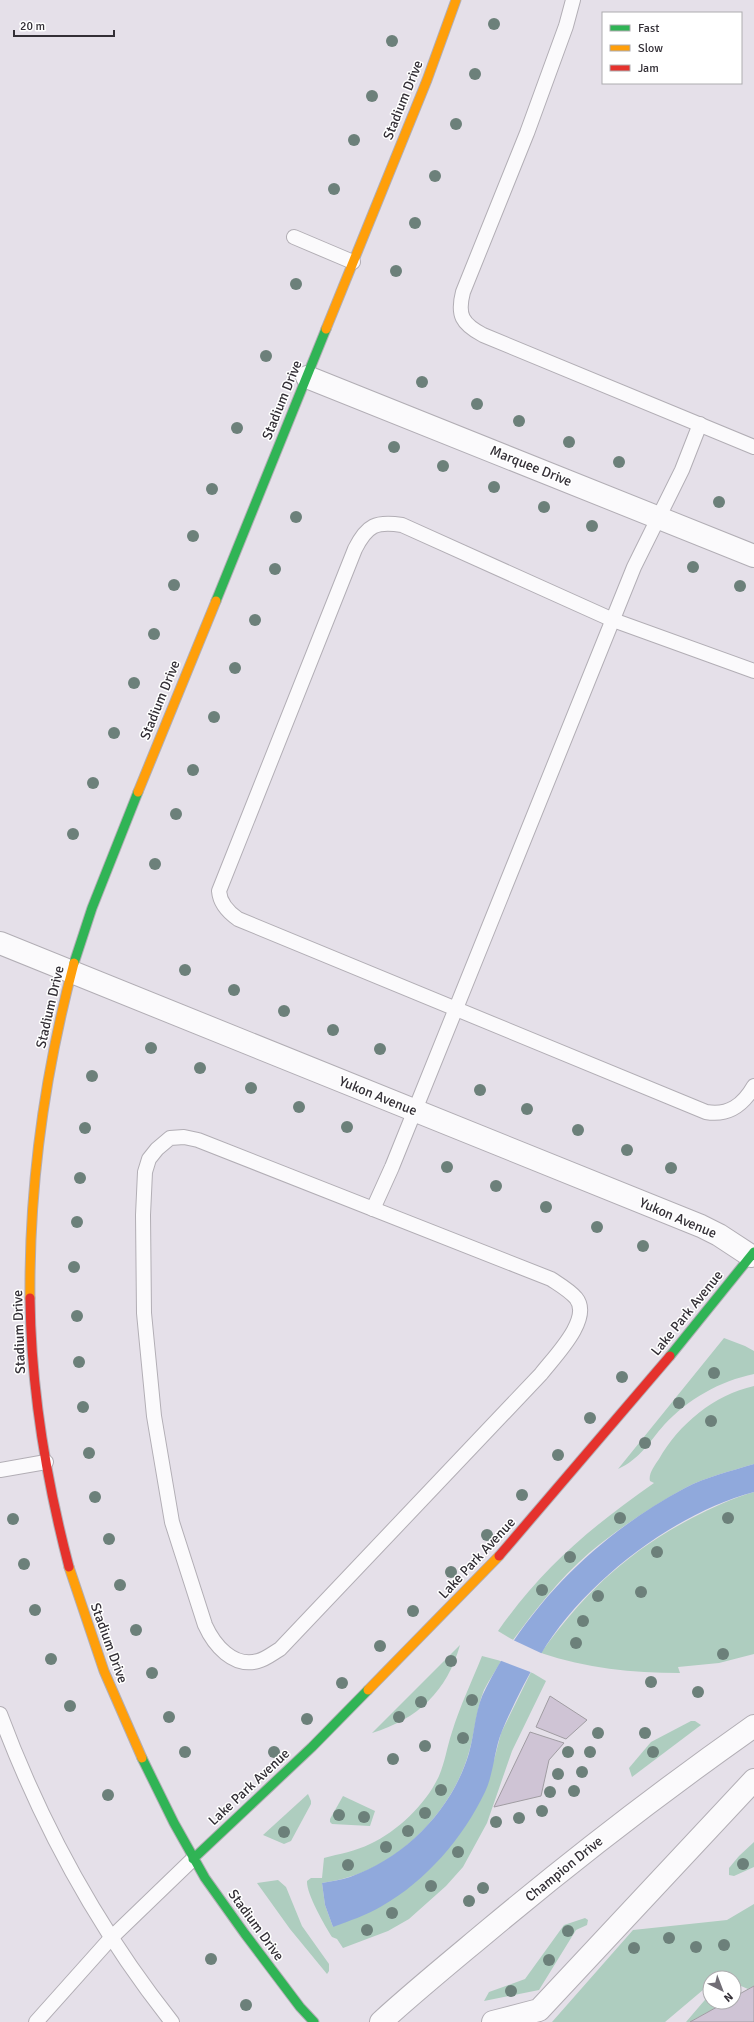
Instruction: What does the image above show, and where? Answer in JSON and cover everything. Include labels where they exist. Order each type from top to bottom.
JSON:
[{"type":"street","name":"Stadium Drive","points":[[314,2022],[300,2007],[224,1905],[193,1859],[168,1814],[128,1729],[98,1658],[75,1588],[57,1515],[46,1462],[35,1383],[32,1338],[31,1265],[34,1191],[42,1117],[54,1045],[87,919],[307,377],[456,0]]},
{"type":"street","name":"Marquee Drive","points":[[307,377],[754,556]]},
{"type":"street","name":"Yukon Avenue","points":[[0,943],[701,1226],[753,1254]]},
{"type":"street","name":"Lake Park Avenue","points":[[193,1859],[323,1736],[487,1570],[649,1383],[753,1254]]},
{"type":"street","name":"Champion Drive","points":[[381,2022],[573,1861],[673,1783],[754,1726]]},
{"type":"street","points":[[493,2022],[538,2010],[754,1780]]},
{"type":"lane","points":[[573,0],[566,26],[527,133],[462,292],[459,306],[462,319],[471,329],[483,335],[754,447]]},
{"type":"lane","points":[[294,237],[353,262]]},
{"type":"lane","points":[[373,1209],[634,567],[682,470],[700,424]]},
{"type":"lane","points":[[754,671],[613,620],[402,525],[386,522],[372,526],[361,536],[343,577],[219,891],[220,900],[231,914],[238,919],[706,1112],[717,1114],[737,1107],[747,1098],[754,1086]]},
{"type":"lane","points":[[184,1137],[198,1140],[373,1209],[551,1279],[564,1287],[577,1299],[580,1316],[575,1331],[541,1374],[280,1649],[259,1661],[250,1663],[239,1661],[227,1655],[210,1635],[205,1625],[172,1522],[154,1416],[144,1313],[143,1215],[145,1172],[149,1159],[157,1149],[170,1138],[184,1137]]},
{"type":"lane","points":[[0,1470],[46,1462]]},
{"type":"lane","points":[[0,1714],[43,1813],[111,1938],[172,2022]]},
{"type":"lane","points":[[36,2022],[111,1938],[193,1859]]},
{"type":"green space","points":[[724,1338],[754,1351],[754,1374],[717,1386],[694,1399],[664,1425],[638,1455],[626,1465],[618,1469]]},
{"type":"green space","points":[[754,1386],[754,1464],[719,1474],[693,1484],[648,1510],[612,1535],[578,1563],[549,1594],[513,1640],[498,1631],[532,1587],[550,1568],[609,1516],[654,1483],[650,1481],[652,1470],[667,1446],[687,1423],[699,1413],[725,1396]]},
{"type":"green space","points":[[754,1492],[754,1654],[719,1663],[678,1667],[680,1673],[609,1669],[541,1653],[557,1631],[590,1593],[627,1560],[668,1531],[692,1518],[730,1500]]},
{"type":"green space","points":[[460,1645],[447,1676],[439,1689],[428,1701],[417,1711],[403,1720],[372,1733]]},
{"type":"green space","points":[[482,1656],[501,1661],[484,1690],[479,1705],[469,1752],[462,1773],[452,1792],[439,1812],[424,1829],[407,1845],[389,1858],[369,1869],[349,1877],[322,1883],[325,1905],[333,1927],[494,1760],[501,1733],[531,1672],[546,1681],[512,1751],[487,1823],[463,1867],[446,1886],[409,1919],[388,1931],[343,1948],[337,1939],[332,1937],[321,1918],[313,1901],[307,1881],[311,1878],[322,1878],[324,1858],[359,1849],[391,1832],[410,1816],[427,1797],[439,1776],[455,1722]]},
{"type":"green space","points":[[691,1721],[695,1721],[701,1725],[632,1777],[629,1768],[651,1742]]},
{"type":"green space","points":[[308,1794],[311,1804],[291,1841],[284,1844],[263,1835]]},
{"type":"green space","points":[[343,1796],[375,1811],[370,1826],[332,1824],[330,1822],[330,1819]]},
{"type":"green space","points":[[754,1842],[754,1867],[734,1876],[729,1875],[729,1868]]},
{"type":"green space","points":[[278,1880],[286,1887],[302,1926],[329,1964],[329,1971],[327,1974],[290,1929],[257,1883]]},
{"type":"green space","points":[[754,1904],[754,1986],[748,1989],[742,1986],[742,1970],[702,1970],[702,1991],[665,2022],[552,2022],[633,1930],[727,1920]]},
{"type":"green space","points":[[585,1918],[588,1920],[587,1925],[576,1930],[539,1990],[484,2001],[489,1992],[525,1979],[564,1925]]},
{"type":"green space","points":[[702,2003],[702,2010],[712,2010],[690,2022],[686,2022]]},
{"type":"water","points":[[754,1464],[754,1492],[724,1502],[693,1516],[663,1534],[633,1554],[606,1577],[581,1602],[559,1628],[541,1654],[525,1682],[499,1738],[485,1792],[466,1826],[454,1842],[428,1871],[398,1896],[358,1918],[333,1927],[325,1905],[322,1883],[350,1877],[390,1857],[408,1844],[439,1812],[451,1794],[469,1753],[477,1711],[482,1695],[504,1657],[524,1627],[546,1599],[570,1573],[596,1549],[654,1506],[693,1484],[719,1474]]},
{"type":"pier","points":[[511,1639],[543,1654],[533,1673],[499,1660]]},
{"type":"building","points":[[550,1696],[587,1720],[566,1739],[536,1727]]},
{"type":"building","points":[[530,1732],[564,1743],[549,1760],[541,1796],[494,1807]]},
{"type":"building","points":[[754,1986],[754,2022],[690,2022],[712,2010],[742,2010],[742,1993]]},
{"type":"traffic: fast","points":[[216,601],[326,329]]},
{"type":"traffic: fast","points":[[74,963],[92,908],[138,792]]},
{"type":"traffic: fast","points":[[670,1356],[754,1252]]},
{"type":"traffic: fast","points":[[193,1859],[312,1747],[368,1690]]},
{"type":"traffic: fast","points":[[142,1758],[174,1823],[205,1878],[300,2007],[314,2022]]},
{"type":"traffic: slow","points":[[326,329],[427,80],[456,0]]},
{"type":"traffic: slow","points":[[138,792],[216,601]]},
{"type":"traffic: slow","points":[[30,1298],[32,1213],[41,1129],[55,1045],[74,963]]},
{"type":"traffic: slow","points":[[368,1690],[499,1556]]},
{"type":"traffic: slow","points":[[69,1567],[104,1671],[142,1758]]},
{"type":"traffic: jam","points":[[30,1298],[33,1366],[41,1434],[53,1501],[69,1567]]},
{"type":"traffic: jam","points":[[499,1556],[670,1356]]}]
